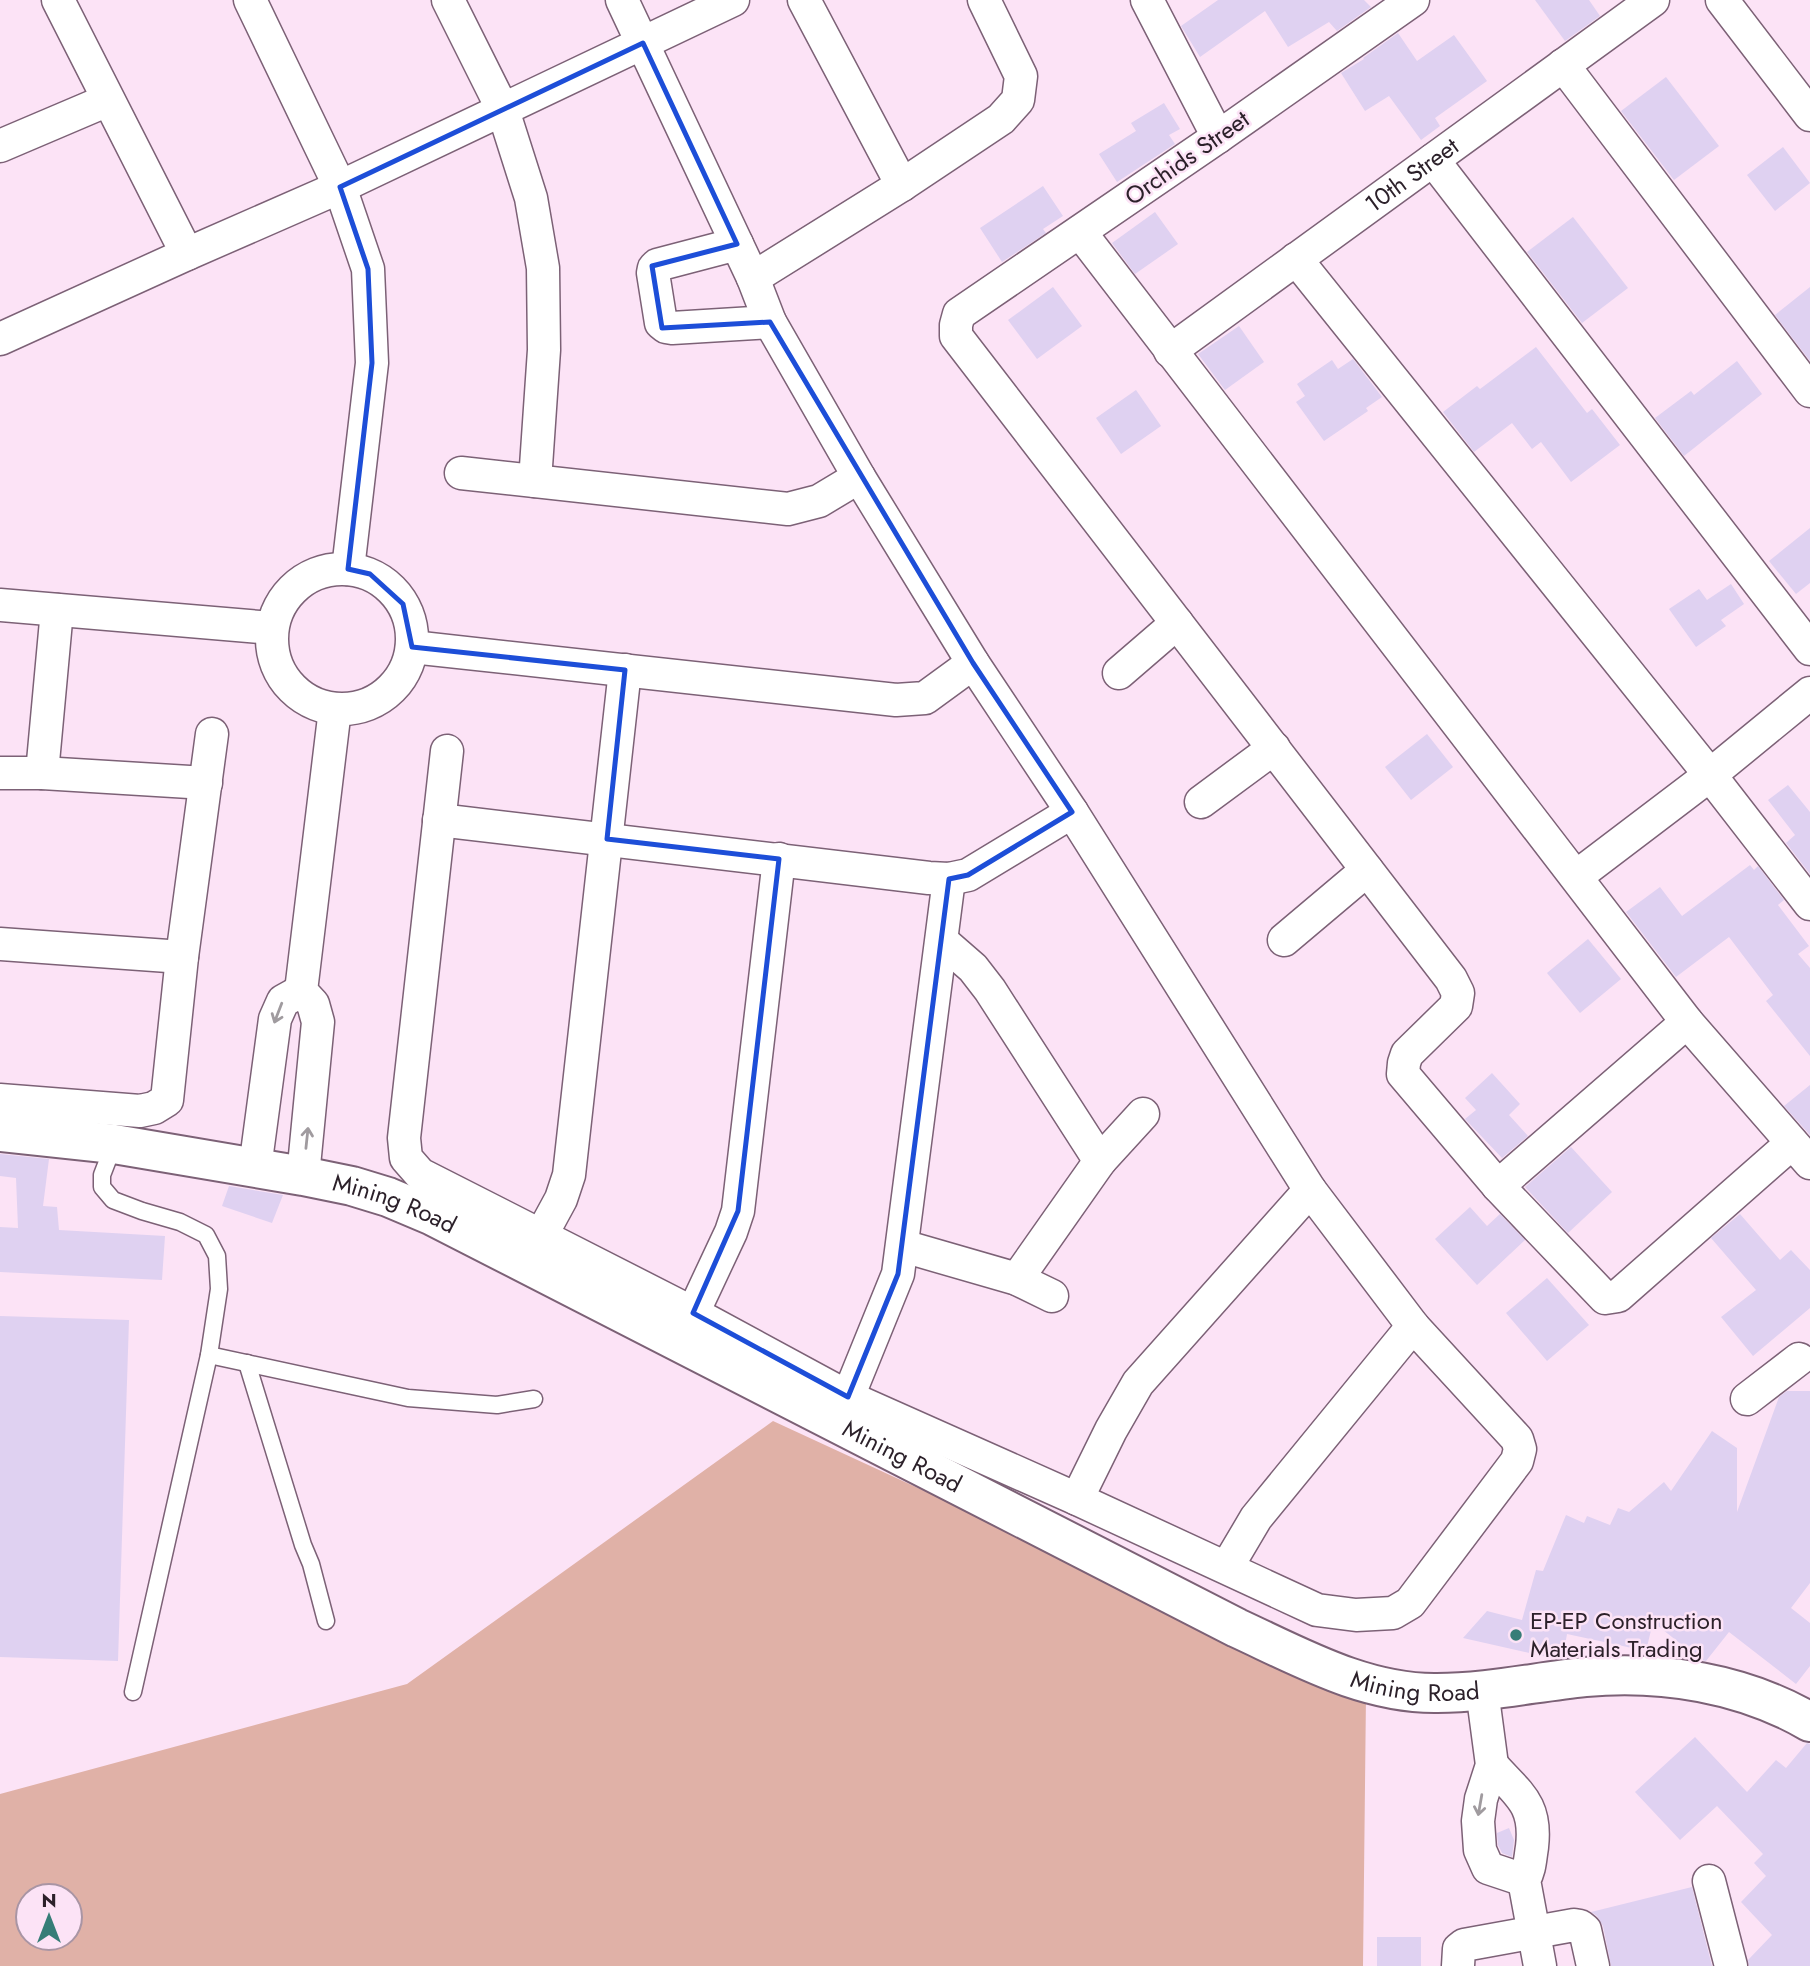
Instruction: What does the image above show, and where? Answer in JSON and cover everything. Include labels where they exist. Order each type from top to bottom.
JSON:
[{"type":"street","points":[[58,0],[187,254]]},
{"type":"street","points":[[250,0],[340,187],[368,269],[372,363],[348,569]]},
{"type":"street","points":[[448,0],[503,110],[531,198],[542,268],[544,350],[535,481]]},
{"type":"street","points":[[447,751],[404,1138],[406,1158],[420,1174],[693,1312],[848,1397],[1317,1610],[1356,1615],[1393,1613],[1410,1602],[1517,1461],[1520,1449],[1517,1439],[1413,1326],[1310,1190],[1072,812],[973,663],[859,477],[770,322],[753,278],[622,0]]},
{"type":"street","points":[[0,339],[340,187],[733,0]]},
{"type":"street","points":[[804,0],[902,185]]},
{"type":"street","points":[[753,278],[1002,119],[1018,100],[1021,76],[985,0]]},
{"type":"street","name":"Orchids Street","points":[[1177,623],[956,336],[959,314],[1413,0]]},
{"type":"street","name":"10th Street","points":[[1170,351],[1653,0]]},
{"type":"street","points":[[1722,0],[1810,115]]},
{"type":"street","points":[[1159,5],[1218,137]]},
{"type":"street","points":[[1563,65],[1810,391]]},
{"type":"street","points":[[0,146],[108,100]]},
{"type":"street","points":[[1433,160],[1810,649]]},
{"type":"street","points":[[1080,232],[1687,1022],[1801,1153],[1618,1296],[1605,1298],[1497,1186],[1403,1074],[1407,1054],[1456,1006],[1458,993],[1451,979],[1177,623],[1119,673]]},
{"type":"street","points":[[737,244],[654,268],[661,323],[672,328],[770,322]]},
{"type":"street","points":[[1296,259],[1710,775],[1810,904]]},
{"type":"street","points":[[461,473],[788,509],[819,500],[859,477]]},
{"type":"street","points":[[348,569],[370,574],[389,586],[403,604],[411,625],[412,647],[406,668],[386,693],[357,707],[335,709],[313,702],[294,690],[280,672],[273,650],[272,628],[279,608],[291,591],[307,578],[327,570],[348,569]]},
{"type":"street","points":[[0,605],[272,628]]},
{"type":"street","points":[[42,773],[57,610]]},
{"type":"street","points":[[412,647],[896,699],[925,698],[973,663]]},
{"type":"street","points":[[542,1234],[561,1199],[569,1175],[625,670]]},
{"type":"street","points":[[1577,876],[1710,775],[1810,693]]},
{"type":"street","points":[[303,1176],[318,1022],[313,1004],[301,991],[335,709]]},
{"type":"street","points":[[0,1100],[140,1111],[154,1108],[167,1100],[182,957],[212,733]]},
{"type":"street","points":[[1201,802],[1273,748]]},
{"type":"street","points":[[0,773],[206,783]]},
{"type":"street","points":[[439,820],[949,879],[968,875],[1072,812]]},
{"type":"street","points":[[693,1312],[731,1232],[738,1211],[779,859]]},
{"type":"street","points":[[1284,940],[1367,870]]},
{"type":"street","points":[[848,1397],[898,1274],[949,879]]},
{"type":"street","points":[[942,942],[973,968],[990,990],[1100,1161]]},
{"type":"street","points":[[0,944],[182,957]]},
{"type":"street","points":[[255,1168],[275,1019],[283,1001],[301,991]]},
{"type":"street","points":[[1497,1186],[1687,1022]]},
{"type":"street","points":[[265,1095],[311,1100]]},
{"type":"street","points":[[1017,1279],[1100,1161],[1143,1114]]},
{"type":"street","name":"Mining Road","points":[[0,1132],[114,1144],[303,1176],[388,1196],[433,1216],[1237,1629],[1351,1679],[1388,1688],[1436,1693],[1587,1677],[1645,1675],[1685,1679],[1742,1693],[1791,1711],[1810,1722]]},
{"type":"street","points":[[1077,1499],[1138,1383],[1310,1190]]},
{"type":"street","points":[[903,1246],[1017,1279],[1052,1296]]},
{"type":"street","points":[[1227,1567],[1256,1518],[1413,1326]]},
{"type":"street","points":[[1747,1399],[1806,1356]]},
{"type":"street","points":[[1482,1690],[1492,1765],[1480,1799],[1480,1850],[1488,1868],[1524,1880]]},
{"type":"street","points":[[1492,1765],[1520,1794],[1530,1811],[1534,1829],[1529,1871],[1524,1880],[1540,1966]]},
{"type":"street","points":[[1709,1881],[1731,1966]]},
{"type":"street","points":[[1458,1966],[1459,1949],[1464,1945],[1574,1925],[1585,1930],[1593,1966]]},
{"type":"lane","points":[[114,1144],[102,1175],[102,1187],[113,1200],[180,1222],[206,1235],[217,1256],[219,1289],[209,1354],[133,1692]]},
{"type":"lane","points":[[209,1354],[408,1398],[497,1405],[534,1399]]},
{"type":"lane","points":[[247,1363],[311,1564],[326,1621]]},
{"type":"highlighted area","points":[[643,43],[737,244],[652,266],[662,328],[770,322],[973,663],[1072,812],[968,875],[949,879],[898,1274],[848,1397],[693,1313],[738,1211],[779,859],[607,839],[625,670],[412,647],[403,604],[370,574],[348,569],[372,363],[368,269],[340,187]]},
{"type":"shaded area","points":[[773,1421],[1366,1695],[1363,1966],[0,1966],[0,1794],[407,1684]]},
{"type":"building","points":[[1218,0],[1364,0],[1371,7],[1337,31],[1329,22],[1288,47],[1265,11],[1200,57],[1181,26]]},
{"type":"building","points":[[1535,0],[1589,0],[1600,16],[1565,41]]},
{"type":"building","points":[[1398,33],[1417,61],[1454,35],[1487,81],[1435,118],[1440,126],[1421,140],[1389,96],[1365,111],[1341,73]]},
{"type":"building","points":[[1666,77],[1719,146],[1674,180],[1621,111]]},
{"type":"building","points":[[1164,103],[1180,129],[1169,135],[1175,144],[1117,182],[1099,154],[1136,131],[1131,123]]},
{"type":"building","points":[[1783,147],[1810,183],[1775,211],[1747,175]]},
{"type":"building","points":[[1043,186],[1063,216],[1043,229],[1046,233],[1002,262],[980,228]]},
{"type":"building","points":[[1155,212],[1178,244],[1135,274],[1112,243]]},
{"type":"building","points":[[1573,217],[1628,288],[1582,323],[1527,252]]},
{"type":"building","points":[[1053,287],[1082,326],[1037,359],[1008,320]]},
{"type":"building","points":[[1810,287],[1810,361],[1775,315]]},
{"type":"building","points":[[1239,326],[1264,362],[1225,390],[1198,354]]},
{"type":"building","points":[[1536,347],[1587,413],[1592,409],[1620,445],[1571,482],[1541,442],[1532,449],[1512,423],[1474,452],[1443,412],[1477,386],[1480,389]]},
{"type":"building","points":[[1353,359],[1382,397],[1366,408],[1368,411],[1324,441],[1296,402],[1305,396],[1297,384],[1332,360],[1338,369]]},
{"type":"building","points":[[1737,361],[1762,394],[1684,456],[1655,418],[1691,391],[1694,395]]},
{"type":"building","points":[[1136,390],[1161,426],[1121,454],[1096,418]]},
{"type":"building","points":[[1810,528],[1810,583],[1796,594],[1769,561]]},
{"type":"building","points":[[1731,584],[1744,604],[1721,620],[1726,626],[1696,647],[1669,609],[1699,589],[1707,600]]},
{"type":"building","points":[[1427,734],[1453,767],[1411,800],[1385,767]]},
{"type":"building","points":[[1788,785],[1810,812],[1810,874],[1786,843],[1795,835],[1768,800]]},
{"type":"building","points":[[1750,865],[1754,870],[1758,866],[1784,900],[1778,905],[1809,946],[1798,954],[1810,968],[1810,1056],[1766,1001],[1773,995],[1729,937],[1676,977],[1626,912],[1660,887],[1682,916]]},
{"type":"building","points":[[1588,939],[1621,979],[1580,1013],[1547,973]]},
{"type":"building","points":[[1492,1073],[1520,1104],[1509,1115],[1528,1136],[1502,1158],[1465,1119],[1476,1110],[1465,1098]]},
{"type":"building","points":[[1810,1085],[1810,1135],[1784,1106]]},
{"type":"building","points":[[1571,1147],[1612,1192],[1568,1233],[1525,1187]]},
{"type":"building","points":[[0,1154],[49,1159],[43,1206],[57,1207],[59,1230],[165,1236],[162,1280],[0,1272],[0,1227],[18,1228],[16,1178],[0,1176]]},
{"type":"building","points":[[229,1186],[283,1195],[272,1223],[222,1206]]},
{"type":"building","points":[[1470,1207],[1487,1226],[1500,1214],[1525,1240],[1477,1285],[1435,1239]]},
{"type":"building","points":[[1740,1214],[1780,1260],[1791,1250],[1810,1270],[1810,1308],[1753,1356],[1721,1317],[1756,1290],[1711,1238]]},
{"type":"building","points":[[1547,1278],[1589,1325],[1547,1361],[1506,1313]]},
{"type":"building","points":[[0,1316],[129,1320],[118,1661],[0,1657]]},
{"type":"building","points":[[1787,1391],[1810,1391],[1810,1583],[1791,1608],[1810,1623],[1810,1666],[1796,1684],[1729,1632],[1706,1661],[1701,1660],[1653,1622],[1646,1651],[1567,1634],[1563,1658],[1556,1659],[1463,1638],[1487,1611],[1522,1620],[1536,1570],[1543,1571],[1566,1515],[1584,1523],[1587,1516],[1610,1525],[1618,1508],[1629,1512],[1664,1482],[1671,1491],[1712,1431],[1737,1448],[1737,1512],[1779,1397]]},
{"type":"building","points":[[1695,1737],[1747,1792],[1776,1760],[1786,1768],[1807,1743],[1810,1744],[1810,1966],[1749,1966],[1748,1960],[1772,1935],[1741,1902],[1766,1876],[1754,1863],[1763,1854],[1717,1806],[1680,1840],[1635,1792]]},
{"type":"building","points":[[1509,1828],[1514,1840],[1512,1857],[1502,1853],[1498,1845],[1497,1833]]},
{"type":"building","points":[[1692,1887],[1712,1966],[1611,1966],[1603,1926],[1591,1912]]},
{"type":"building","points":[[1377,1937],[1421,1937],[1421,1966],[1377,1966]]},
{"type":"place","name":"EP-EP Construction Materials Trading","points":[[1516,1635]]}]
